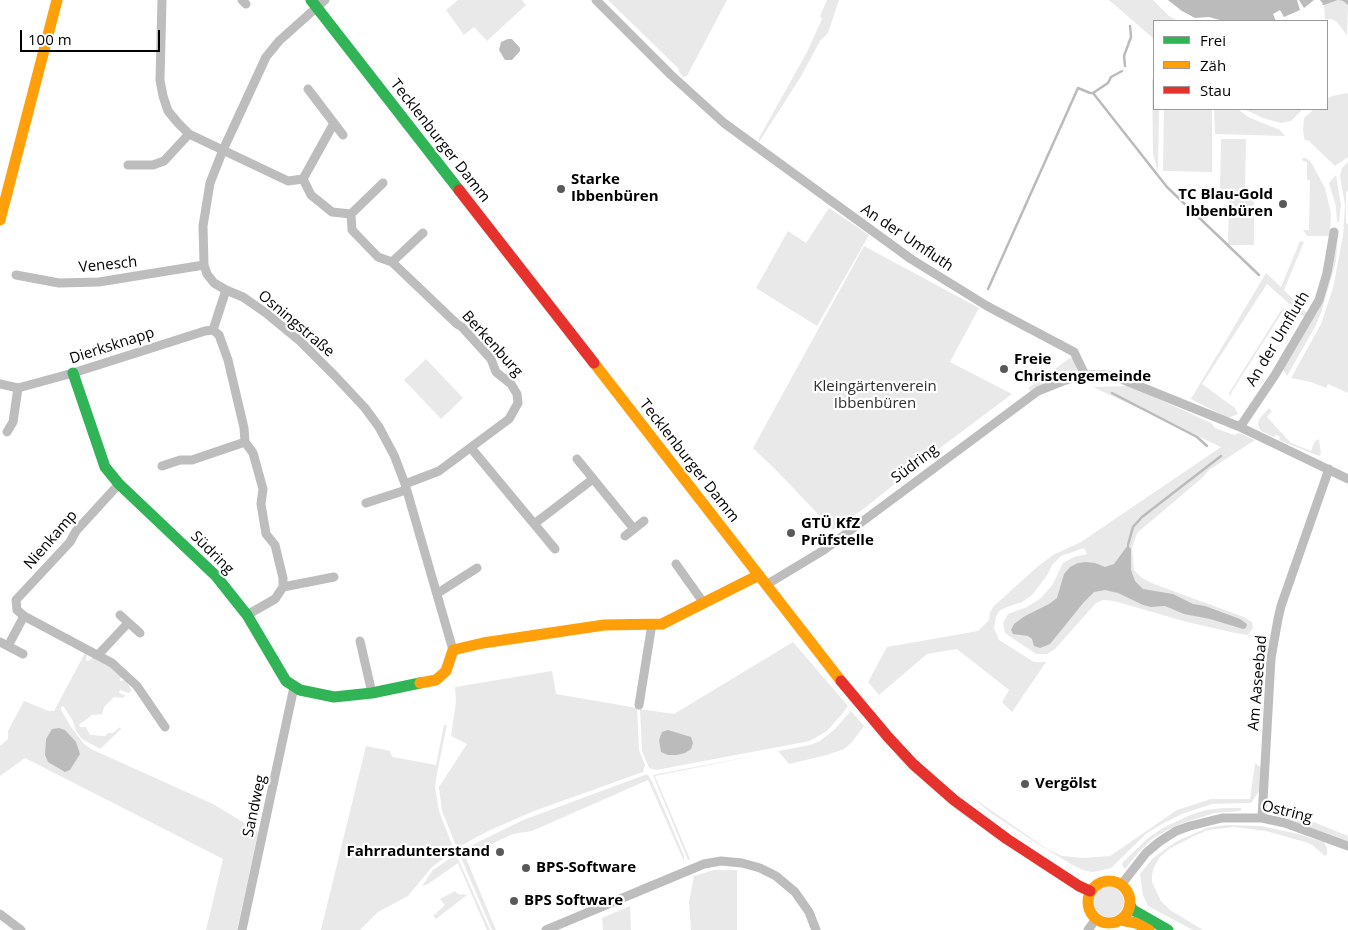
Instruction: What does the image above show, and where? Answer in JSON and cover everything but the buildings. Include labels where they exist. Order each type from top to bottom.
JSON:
[{"type":"main road","points":[[0,220],[57,0]]},
{"type":"main road","name":"Tecklenburger Damm","points":[[318,2],[766,585],[853,695],[913,764],[954,800],[1007,839],[1079,886],[1090,891]]},
{"type":"main road","name":"Südring","points":[[73,373],[105,467],[119,484],[216,576],[247,615],[286,681],[294,687]]},
{"type":"main road","points":[[294,687],[334,697],[372,693],[436,680],[446,671],[454,650],[483,643],[604,625],[662,624],[759,575]]},
{"type":"main road","points":[[1149,930],[1136,923],[1121,920],[1108,923],[1096,919],[1088,909],[1087,903],[1090,891],[1101,882],[1115,882],[1121,885],[1128,894],[1133,910],[1168,930]]},
{"type":"main road","points":[[1121,920],[1130,905]]},
{"type":"street","points":[[162,0],[160,80],[168,111],[189,134],[288,181],[303,180]]},
{"type":"street","name":"An der Umfluth","points":[[596,0],[671,75],[731,129],[912,259],[987,306],[1074,352],[1085,375]]},
{"type":"street","points":[[204,265],[203,226],[210,183],[224,150],[266,57],[279,40],[318,2]]},
{"type":"street","points":[[308,89],[343,135]]},
{"type":"street","points":[[303,180],[334,123]]},
{"type":"street","points":[[128,165],[153,165],[164,161],[189,134]]},
{"type":"street","points":[[303,180],[311,195],[332,212],[351,214],[383,183]]},
{"type":"street","name":"Berkenburg","points":[[351,214],[352,230],[378,257],[392,262],[462,327],[491,359],[496,372],[511,384],[517,394],[518,403],[509,419],[440,471],[406,487]]},
{"type":"street","name":"An der Umfluth","points":[[1240,427],[1275,375],[1319,300],[1328,273],[1334,232]]},
{"type":"street","points":[[392,262],[423,233]]},
{"type":"street","name":"Venesch","points":[[16,275],[25,280],[59,283],[99,282],[204,265]]},
{"type":"street","name":"Osningstraße","points":[[204,265],[206,274],[214,283],[244,297],[300,341],[359,402],[379,427],[394,455],[406,487],[454,650]]},
{"type":"street","points":[[226,290],[213,330],[219,335],[228,360],[244,428],[245,442],[253,453],[263,489],[261,504],[266,534],[275,545],[284,587]]},
{"type":"street","name":"Dierksknapp","points":[[0,384],[18,388],[213,330]]},
{"type":"street","points":[[1085,375],[1105,375],[1120,378],[1240,427],[1348,479]]},
{"type":"street","name":"Südring","points":[[766,585],[824,550],[1038,391],[1085,375]]},
{"type":"street","points":[[7,432],[13,422],[18,388]]},
{"type":"street","points":[[162,466],[180,460],[192,460],[245,442]]},
{"type":"street","points":[[471,448],[555,549]]},
{"type":"street","points":[[577,458],[634,529]]},
{"type":"street","name":"Am Aaseebad","points":[[1262,818],[1271,658],[1278,618],[1329,469]]},
{"type":"street","points":[[534,524],[593,479]]},
{"type":"street","name":"Nienkamp","points":[[24,616],[17,610],[16,600],[70,542],[76,531],[119,484]]},
{"type":"street","points":[[366,503],[406,487]]},
{"type":"street","points":[[625,536],[644,521]]},
{"type":"street","points":[[676,564],[703,602]]},
{"type":"street","points":[[438,593],[477,568]]},
{"type":"street","points":[[247,615],[275,599],[284,587],[334,577]]},
{"type":"street","points":[[120,615],[140,633]]},
{"type":"street","points":[[23,654],[4,644],[24,616],[112,663],[136,686],[165,727]]},
{"type":"street","points":[[98,655],[128,622]]},
{"type":"street","points":[[638,705],[652,624]]},
{"type":"street","points":[[360,641],[372,693]]},
{"type":"street","name":"Sandweg","points":[[242,930],[294,687]]},
{"type":"street","name":"Ostring","points":[[1121,885],[1146,853],[1159,842],[1190,826],[1222,818],[1262,818],[1285,823],[1348,846]]},
{"type":"street","points":[[546,930],[704,864],[721,861],[751,865],[776,876],[795,892],[809,912],[816,930]]},
{"type":"street","points":[[0,914],[21,930]]},
{"type":"street","points":[[1088,930],[1096,919]]},
{"type":"green space","points":[[458,0],[522,0],[526,5],[487,41],[474,27],[464,35],[446,10]]},
{"type":"green space","points":[[608,0],[727,0],[687,76],[683,77],[679,69]]},
{"type":"green space","points":[[827,0],[839,0],[828,33],[820,41],[800,78],[759,142],[759,138],[807,52],[822,19],[820,16]]},
{"type":"green space","points":[[1109,0],[1153,0],[1169,16],[1176,20],[1153,20],[1153,38]]},
{"type":"green space","points":[[1338,0],[1348,5],[1347,35],[1337,22],[1325,19],[1324,5]]},
{"type":"green space","points":[[1153,78],[1153,110],[1159,110],[1158,172],[1153,154],[1152,80]]},
{"type":"green space","points":[[1348,93],[1348,157],[1335,166],[1308,140],[1305,141],[1303,131],[1304,118],[1313,110],[1328,110],[1328,98]]},
{"type":"green space","points":[[1164,110],[1212,110],[1212,172],[1163,171]]},
{"type":"green space","points":[[1214,110],[1239,110],[1248,117],[1280,130],[1285,136],[1215,134]]},
{"type":"green space","points":[[1246,110],[1302,110],[1291,121],[1281,123],[1263,118]]},
{"type":"green space","points":[[1221,139],[1246,139],[1245,191],[1220,191]]},
{"type":"green space","points":[[1302,158],[1306,158],[1311,162],[1325,188],[1331,213],[1330,236],[1307,236],[1303,230],[1309,230],[1310,180],[1307,180],[1307,162],[1303,161]]},
{"type":"green space","points":[[1348,162],[1346,223],[1348,224],[1348,393],[1328,384],[1326,388],[1311,382],[1291,378],[1321,324],[1333,288],[1343,236],[1345,205],[1340,176],[1342,168]]},
{"type":"green space","points":[[1336,175],[1341,205],[1339,222],[1337,222],[1336,207],[1329,183]]},
{"type":"green space","points":[[1229,193],[1254,194],[1254,245],[1228,245]]},
{"type":"green space","points":[[829,208],[869,235],[817,326],[756,288],[788,231],[806,243]]},
{"type":"green space","points":[[1338,233],[1336,261],[1321,313],[1287,376],[1283,369],[1317,311]]},
{"type":"green space","points":[[1300,241],[1304,242],[1284,290],[1307,313],[1307,316],[1304,317],[1267,284],[1202,384],[1235,408],[1238,414],[1228,418],[1191,399],[1266,273],[1281,287]]},
{"type":"green space","name":"Kleingärtenverein Ibbenbüren","points":[[864,246],[979,308],[950,362],[1012,394],[862,510],[833,530],[753,448]]},
{"type":"green space","points":[[1282,309],[1286,310],[1288,316],[1283,311],[1231,393],[1232,395],[1229,393]]},
{"type":"green space","points":[[1070,358],[1075,363],[1077,370],[1075,373],[1060,376],[1031,391],[1028,388]]},
{"type":"green space","points":[[426,359],[463,398],[441,419],[404,380]]},
{"type":"green space","points":[[1130,386],[1211,423],[1215,428],[1234,435],[1239,433],[1255,440],[1209,470],[1137,533],[1132,548],[1134,570],[1142,578],[1244,617],[1252,622],[1253,628],[1248,635],[1187,622],[1114,601],[1103,600],[1096,603],[1055,649],[1047,654],[1036,654],[1005,633],[1003,623],[1008,614],[1027,607],[1041,598],[1053,584],[1063,563],[1074,557],[1087,554],[1084,548],[1061,556],[1052,565],[1048,574],[1032,595],[1022,602],[999,611],[996,617],[994,628],[999,640],[1034,662],[1046,662],[1012,712],[1002,702],[1009,690],[957,649],[927,654],[879,695],[868,682],[887,647],[978,631],[989,620],[990,612],[994,606],[1037,567],[1053,555],[1081,542],[1221,447],[1093,387]]},
{"type":"green space","points":[[1269,408],[1272,411],[1267,417],[1291,443],[1311,451],[1315,441],[1319,439],[1321,454],[1319,456],[1279,440],[1280,437],[1276,435],[1274,437],[1261,431],[1258,425],[1259,419]]},
{"type":"green space","points":[[793,642],[848,706],[827,731],[810,741],[656,770],[649,768],[642,751],[640,709],[674,714]]},
{"type":"green space","points":[[85,653],[87,655],[86,660],[89,661],[93,657],[113,668],[123,678],[120,678],[120,681],[125,680],[131,691],[129,693],[120,690],[119,693],[125,695],[124,698],[114,697],[104,707],[102,714],[92,715],[79,725],[80,727],[86,727],[90,735],[105,736],[108,733],[113,733],[120,727],[121,729],[100,749],[82,739],[76,731],[73,721],[64,707],[61,706],[61,710],[71,727],[84,744],[91,749],[213,804],[258,833],[237,930],[206,930],[223,859],[25,758],[0,776],[0,746],[8,739],[8,731],[24,701],[49,711],[54,711]]},
{"type":"green space","points":[[552,671],[556,694],[637,708],[639,750],[645,765],[643,772],[534,811],[486,832],[457,848],[442,811],[439,787],[467,744],[451,736],[456,701],[455,687]]},
{"type":"green space","points":[[851,711],[864,726],[844,749],[827,755],[789,764],[778,751],[810,745],[820,741],[835,729]]},
{"type":"green space","points":[[444,725],[447,725],[435,787],[439,811],[454,850],[431,868],[408,896],[378,912],[360,930],[321,930],[366,746],[390,751],[393,757],[436,765]]},
{"type":"green space","points":[[769,753],[655,776],[690,859],[688,860],[653,775]]},
{"type":"green space","points":[[1255,763],[1262,768],[1260,790],[1251,803],[1212,804],[1182,814],[1147,833],[1111,868],[1093,872],[1076,867],[1041,846],[991,813],[969,795],[1047,849],[1062,856],[1084,858],[1110,856],[1177,810],[1211,799],[1250,799]]},
{"type":"green space","points":[[648,775],[652,781],[684,856],[684,861],[648,780],[532,831],[513,834],[465,856],[496,930],[492,930],[459,853],[460,851],[523,820]]},
{"type":"green space","points":[[1274,807],[1348,836],[1348,841],[1278,816]]},
{"type":"green space","points":[[1241,808],[1241,811],[1214,813],[1165,831],[1151,840],[1125,869],[1122,865],[1148,838],[1163,828],[1190,815],[1206,810]]},
{"type":"green space","points":[[1225,825],[1261,826],[1294,833],[1324,842],[1327,854],[1325,856],[1312,845],[1305,842],[1266,831],[1234,827],[1208,830],[1169,849],[1160,857],[1152,875],[1152,882],[1161,901],[1170,910],[1203,930],[1193,930],[1148,906],[1143,895],[1140,874],[1153,858],[1177,841],[1207,828]]},
{"type":"green space","points":[[455,855],[490,930],[487,930],[458,863],[428,884],[422,886],[433,870]]},
{"type":"green space","points":[[714,870],[737,870],[737,930],[691,930],[689,902],[694,876]]},
{"type":"green space","points":[[1109,887],[1120,891],[1124,902],[1120,913],[1109,917],[1098,913],[1094,902],[1098,891]]},
{"type":"green space","points":[[455,891],[458,894],[467,895],[436,919],[433,916],[445,905],[440,899]]},
{"type":"green space","points":[[630,906],[631,930],[603,930],[602,918]]},
{"type":"shaded area","points":[[1168,0],[1338,0],[1324,5],[1319,4],[1284,20],[1195,18]]},
{"type":"shaded area","points":[[1338,0],[1348,0],[1348,5],[1343,1]]},
{"type":"shaded area","points":[[512,39],[520,48],[520,51],[512,60],[505,60],[499,50],[501,42]]},
{"type":"shaded area","points":[[1128,545],[1131,549],[1131,570],[1135,581],[1143,589],[1173,594],[1193,604],[1205,606],[1240,619],[1247,624],[1246,628],[1243,629],[1210,619],[1184,614],[1165,606],[1151,607],[1143,605],[1118,593],[1105,590],[1094,592],[1050,644],[1040,648],[1034,646],[1032,639],[1028,636],[1013,634],[1011,630],[1014,624],[1057,598],[1064,574],[1070,567],[1086,562],[1105,567],[1114,564]]},
{"type":"shaded area","points":[[59,728],[65,730],[76,742],[80,754],[70,770],[65,772],[48,762],[45,755],[46,739],[52,729]]},
{"type":"shaded area","points":[[668,730],[691,737],[693,743],[691,749],[677,755],[668,755],[661,752],[659,740],[662,732]]},
{"type":"pier","points":[[1297,0],[1299,0],[1304,8],[1314,0],[1320,0],[1323,4],[1290,20],[1289,18],[1276,20],[1273,14],[1280,10],[1284,17],[1300,10]]},
{"type":"waterway","points":[[1125,66],[1124,56],[1131,37],[1130,26]]},
{"type":"waterway","points":[[988,289],[1078,88],[1093,93],[1108,83],[1111,77],[1122,71]]},
{"type":"waterway","points":[[1093,93],[1167,187],[1259,275]]},
{"type":"waterway","points":[[1112,393],[1197,437],[1207,446]]},
{"type":"waterway","points":[[1128,545],[1133,527],[1142,517],[1221,456]]},
{"type":"traffic: fast","points":[[311,0],[459,190]]},
{"type":"traffic: fast","points":[[73,373],[105,467],[119,484],[216,576],[247,615],[286,681],[300,690],[334,697],[372,693],[420,683]]},
{"type":"traffic: fast","points":[[1130,905],[1133,910],[1168,930]]},
{"type":"traffic: slow","points":[[0,220],[57,0]]},
{"type":"traffic: slow","points":[[594,363],[841,681]]},
{"type":"traffic: slow","points":[[420,683],[436,680],[446,671],[453,650],[483,643],[604,625],[662,624],[759,575]]},
{"type":"traffic: slow","points":[[1113,881],[1121,884],[1127,890],[1130,902],[1127,914],[1121,920],[1105,923],[1097,920],[1091,914],[1088,898],[1091,890],[1097,884],[1113,881]]},
{"type":"traffic: slow","points":[[1121,920],[1136,923],[1149,930]]},
{"type":"traffic: jam","points":[[459,190],[594,363]]},
{"type":"traffic: jam","points":[[841,681],[913,764],[954,800],[1007,839],[1079,886],[1090,891]]},
{"type":"place","name":"Starke Ibbenbüren","points":[[561,189]]},
{"type":"place","name":"TC Blau-Gold Ibbenbüren","points":[[1283,204]]},
{"type":"place","name":"Freie Christengemeinde","points":[[1004,369]]},
{"type":"place","name":"GTÜ KfZ Prüfstelle","points":[[791,533]]},
{"type":"place","name":"Vergölst","points":[[1025,784]]},
{"type":"place","name":"Fahrradunterstand","points":[[500,852]]},
{"type":"place","name":"BPS-Software","points":[[526,868]]},
{"type":"place","name":"BPS Software","points":[[514,901]]}]
